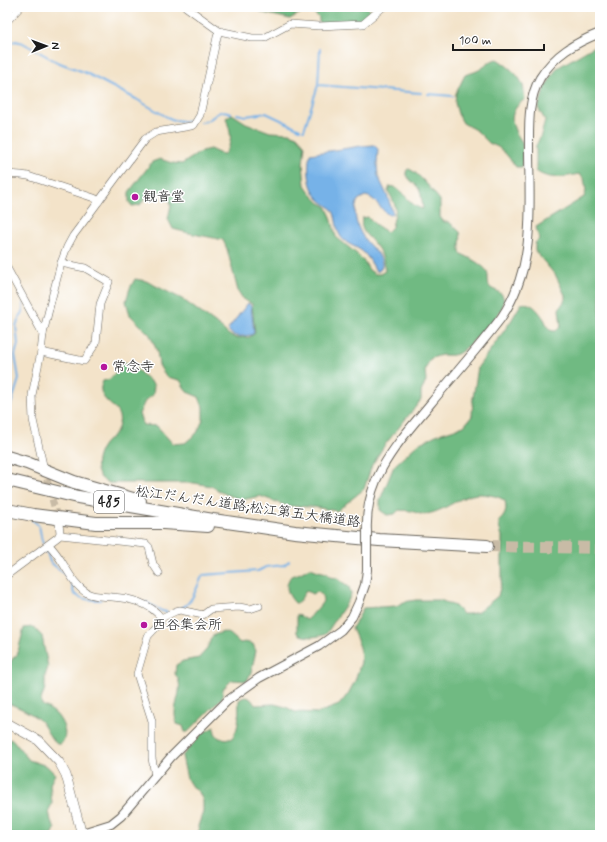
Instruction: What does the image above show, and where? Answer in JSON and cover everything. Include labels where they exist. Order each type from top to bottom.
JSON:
[{"type":"highway","points":[[7,457],[74,482],[140,501],[184,510],[213,520]]},
{"type":"highway","name":"松江だんだん道路;松江第五大橋道路","points":[[7,480],[78,497],[213,520],[295,532],[379,540],[487,546]]},
{"type":"highway","points":[[7,510],[96,523],[163,523],[295,532]]},
{"type":"main road","points":[[7,723],[38,740],[50,750],[59,762],[66,775],[82,834]]},
{"type":"street","points":[[7,22],[20,7]]},
{"type":"street","points":[[186,7],[219,31],[252,38],[264,38],[290,24],[319,26],[362,24],[383,7]]},
{"type":"street","points":[[43,465],[32,408],[33,388],[41,352],[43,334],[61,263],[70,242],[140,144],[148,136],[161,131],[191,126],[196,123],[200,115],[219,31]]},
{"type":"street","points":[[82,834],[111,824],[121,816],[195,732],[227,701],[259,678],[319,646],[341,630],[352,617],[365,586],[367,570],[366,521],[374,484],[385,462],[402,439],[501,318],[508,308],[524,270],[528,243],[529,120],[534,93],[540,79],[557,57],[570,47],[600,34]]},
{"type":"street","points":[[7,174],[28,176],[99,201]]},
{"type":"street","points":[[41,352],[84,361],[96,343],[100,304],[109,282],[85,268],[61,263]]},
{"type":"street","points":[[7,268],[43,334]]},
{"type":"street","points":[[59,523],[60,535]]},
{"type":"street","points":[[7,575],[49,545],[60,535],[146,544],[149,547],[153,564],[158,573]]},
{"type":"street","points":[[49,545],[55,551],[78,585],[86,593],[141,603],[154,610],[161,618]]},
{"type":"street","points":[[161,618],[180,610],[203,615],[211,609],[239,607],[250,609],[259,606]]},
{"type":"street","points":[[155,776],[152,758],[152,721],[137,674],[148,636],[161,622],[161,618]]},
{"type":"green space","points":[[253,7],[367,7],[372,12],[361,21],[322,24],[319,22],[319,18],[316,15],[309,12],[301,13],[290,19],[263,13]]},
{"type":"green space","points":[[600,43],[600,835],[199,835],[198,826],[203,812],[203,801],[199,792],[192,787],[187,779],[182,756],[203,733],[214,727],[215,733],[219,738],[231,739],[238,725],[239,700],[247,697],[252,700],[255,705],[274,704],[286,707],[295,712],[318,713],[339,705],[348,694],[355,681],[361,662],[360,647],[352,628],[363,608],[396,606],[404,602],[416,600],[440,600],[455,606],[463,614],[469,614],[478,612],[498,596],[502,580],[502,536],[499,521],[505,512],[505,501],[495,496],[480,494],[472,495],[442,509],[426,514],[399,510],[395,514],[387,515],[380,510],[380,500],[394,466],[418,444],[436,435],[464,426],[472,416],[478,367],[511,321],[521,304],[525,303],[534,307],[545,320],[550,330],[556,331],[561,326],[559,309],[565,300],[565,295],[556,276],[535,251],[535,243],[539,239],[536,227],[584,197],[586,191],[584,178],[579,174],[551,177],[536,171],[536,146],[545,120],[538,108],[546,86],[557,68]]},
{"type":"green space","points":[[497,59],[516,74],[523,86],[525,99],[516,107],[512,116],[515,131],[522,142],[522,167],[516,167],[506,154],[498,147],[489,143],[477,131],[463,123],[458,114],[455,103],[456,93],[465,75],[478,70]]},
{"type":"green space","points":[[232,114],[246,123],[270,132],[289,133],[297,136],[305,145],[303,164],[305,185],[320,203],[326,206],[331,217],[336,237],[357,254],[364,261],[369,270],[375,274],[380,274],[385,271],[383,261],[378,249],[363,230],[361,223],[362,218],[368,217],[376,225],[387,232],[392,227],[395,208],[394,202],[388,191],[390,186],[399,190],[418,208],[423,209],[419,189],[407,175],[406,171],[408,169],[412,171],[421,178],[440,200],[440,217],[444,222],[449,222],[460,232],[461,254],[475,261],[487,271],[489,286],[500,293],[504,299],[503,306],[498,315],[466,348],[455,355],[442,355],[430,359],[425,370],[426,381],[421,392],[421,400],[384,446],[372,465],[364,489],[337,511],[314,507],[287,506],[260,496],[242,500],[225,494],[211,486],[194,483],[109,483],[98,474],[97,459],[101,449],[116,432],[119,424],[118,413],[102,395],[101,387],[103,381],[110,379],[124,362],[133,366],[154,385],[153,395],[145,401],[139,414],[143,425],[157,426],[173,444],[185,443],[197,433],[203,420],[203,407],[199,397],[187,392],[180,380],[166,377],[159,365],[157,351],[150,335],[130,315],[126,301],[130,288],[135,279],[146,281],[182,299],[229,335],[236,338],[250,337],[255,333],[252,304],[243,299],[238,291],[227,249],[223,240],[173,229],[168,219],[171,205],[169,197],[162,192],[152,190],[140,205],[132,206],[129,202],[129,192],[152,162],[160,159],[172,163],[182,164],[202,151],[210,149],[223,155],[230,142],[226,118]]},
{"type":"green space","points":[[311,568],[327,573],[330,577],[337,578],[349,587],[351,594],[326,634],[312,637],[297,633],[297,614],[307,620],[322,603],[322,595],[318,592],[312,594],[306,591],[298,603],[295,603],[287,590],[291,576],[297,575]]},
{"type":"green space","points":[[33,627],[42,636],[48,667],[45,676],[45,688],[41,700],[42,705],[56,714],[63,725],[65,737],[61,744],[57,744],[50,737],[39,720],[31,714],[7,703],[7,666],[17,655],[24,628]]},
{"type":"green space","points":[[224,632],[230,634],[240,643],[245,642],[253,644],[256,651],[251,672],[247,681],[232,680],[223,689],[222,698],[188,732],[185,732],[183,726],[177,724],[175,716],[179,693],[179,683],[175,674],[176,665],[183,661],[199,658],[209,644],[211,637]]},
{"type":"green space","points":[[10,739],[13,740],[29,760],[47,766],[55,774],[50,784],[52,803],[49,811],[51,821],[55,829],[52,835],[7,835],[7,747]]},
{"type":"water","points":[[374,145],[378,149],[378,176],[387,195],[393,214],[389,215],[375,201],[365,196],[358,200],[355,211],[356,221],[363,236],[381,259],[382,267],[379,271],[376,271],[362,251],[341,237],[333,211],[315,194],[309,177],[310,154]]},
{"type":"water","points":[[248,303],[251,306],[254,333],[251,335],[235,336],[228,329]]},
{"type":"waterway","points":[[7,44],[16,41],[23,43],[57,62],[84,72],[167,117],[174,120],[191,122]]},
{"type":"waterway","points":[[318,85],[320,49]]},
{"type":"waterway","points":[[303,130],[318,85],[421,93]]},
{"type":"waterway","points":[[428,94],[453,96]]},
{"type":"waterway","points":[[200,122],[205,122],[221,112],[226,111],[231,113]]},
{"type":"waterway","points":[[237,114],[246,116],[266,113],[300,129]]},
{"type":"waterway","points":[[7,417],[19,379],[15,355],[18,344],[16,326],[23,310],[23,303]]},
{"type":"waterway","points":[[32,520],[38,525],[43,543]]},
{"type":"waterway","points":[[46,549],[50,562],[67,576]]},
{"type":"waterway","points":[[181,608],[189,603],[203,575],[258,571],[266,567],[284,565],[289,561]]},
{"type":"waterway","points":[[71,581],[74,594],[87,599],[101,600]]},
{"type":"waterway","points":[[146,602],[162,611],[167,612]]},
{"type":"tunnel","points":[[44,469],[58,521]]},
{"type":"tunnel","points":[[487,546],[600,548]]},
{"type":"place","name":"観音堂","points":[[135,197]]},
{"type":"place","name":"常念寺","points":[[104,367]]},
{"type":"place","name":"西谷集会所","points":[[144,625]]}]
